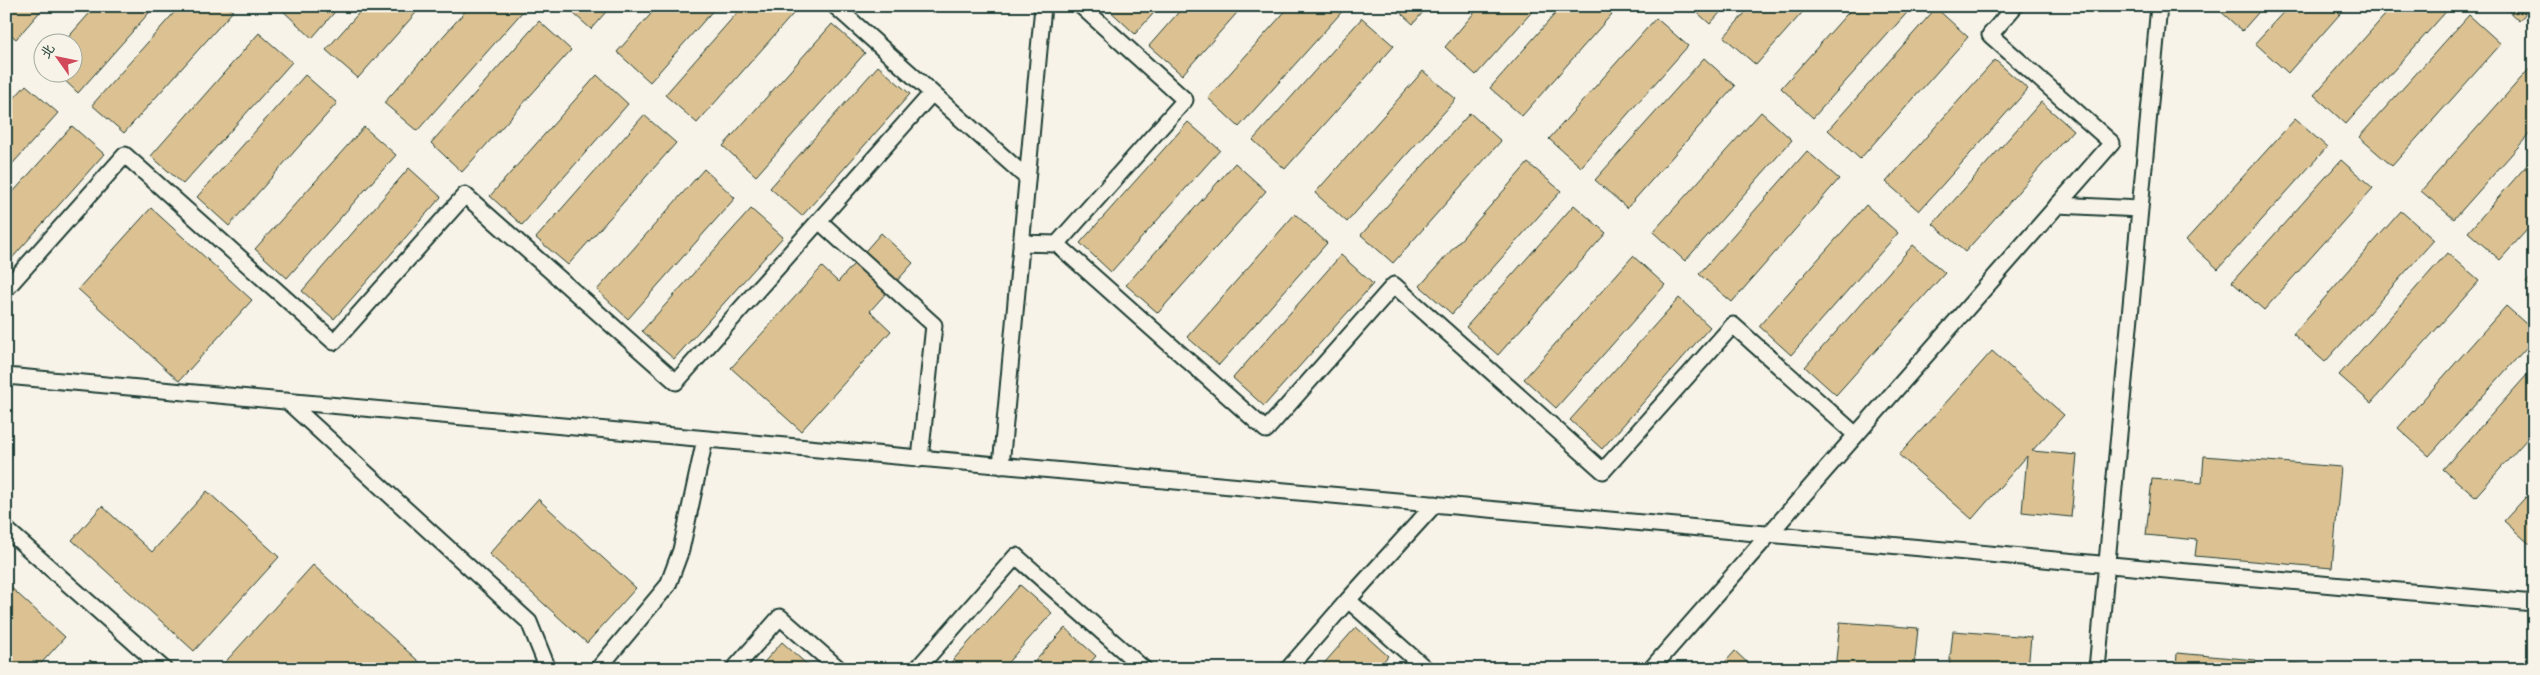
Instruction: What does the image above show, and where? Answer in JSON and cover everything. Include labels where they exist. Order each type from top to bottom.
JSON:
[{"type":"lane","points":[[835,6],[1027,178]]},
{"type":"lane","points":[[1001,466],[1043,6]]},
{"type":"lane","points":[[1057,244],[1185,100],[1081,6]]},
{"type":"lane","points":[[1651,669],[2112,143],[1990,34],[2015,6]]},
{"type":"lane","points":[[2097,669],[2158,6]]},
{"type":"lane","points":[[6,289],[125,155],[334,342],[465,194],[676,382],[932,93]]},
{"type":"lane","points":[[2057,206],[2140,209]]},
{"type":"lane","points":[[819,221],[934,325],[920,459]]},
{"type":"lane","points":[[1021,243],[1057,244],[1266,430],[1394,285],[1603,471],[1733,325],[1856,435]]},
{"type":"lane","points":[[6,376],[2534,603]]},
{"type":"lane","points":[[287,402],[529,622],[547,667]]},
{"type":"lane","points":[[598,669],[668,585],[681,550],[705,439]]},
{"type":"lane","points":[[1288,669],[1435,504]]},
{"type":"lane","points":[[6,529],[164,669]]},
{"type":"lane","points":[[917,669],[1016,556],[1144,669]]},
{"type":"lane","points":[[1348,600],[1426,669]]},
{"type":"lane","points":[[734,669],[780,617],[839,669]]},
{"type":"building","points":[[6,6],[45,6],[16,39],[6,30]]},
{"type":"building","points":[[96,6],[155,6],[78,93],[66,82],[82,82],[82,32],[73,32]]},
{"type":"building","points":[[180,6],[227,6],[233,11],[124,133],[92,105]]},
{"type":"building","points":[[283,6],[340,6],[312,38],[281,9]]},
{"type":"building","points":[[365,6],[422,6],[358,78],[326,50]]},
{"type":"building","points":[[470,6],[519,6],[524,10],[417,131],[384,103]]},
{"type":"building","points":[[565,6],[611,6],[591,29]]},
{"type":"building","points":[[658,6],[717,6],[650,82],[617,52]]},
{"type":"building","points":[[743,6],[800,6],[697,123],[665,95]]},
{"type":"building","points":[[1105,6],[1160,6],[1135,34]]},
{"type":"building","points":[[1184,6],[1243,6],[1182,75],[1149,46]]},
{"type":"building","points":[[1290,6],[1347,6],[1239,127],[1208,98]]},
{"type":"building","points":[[1393,6],[1428,6],[1413,24]]},
{"type":"building","points":[[1480,6],[1537,6],[1476,75],[1445,47]]},
{"type":"building","points":[[1562,6],[1619,6],[1522,116],[1490,88]]},
{"type":"building","points":[[1690,6],[1726,6],[1710,24]]},
{"type":"building","points":[[1751,6],[1808,6],[1756,65],[1724,37]]},
{"type":"building","points":[[1854,6],[1913,6],[1813,118],[1781,88]]},
{"type":"building","points":[[2215,6],[2264,6],[2242,31]]},
{"type":"building","points":[[2289,6],[2347,6],[2288,73],[2255,43]]},
{"type":"building","points":[[2393,6],[2451,6],[2346,124],[2314,95]]},
{"type":"building","points":[[2503,6],[2532,6],[2519,21]]},
{"type":"building","points":[[1936,8],[1968,37],[1860,159],[1828,130]]},
{"type":"building","points":[[2469,15],[2501,44],[2392,166],[2359,137]]},
{"type":"building","points":[[1362,18],[1394,46],[1285,169],[1253,140]]},
{"type":"building","points":[[1656,18],[1688,46],[1581,167],[1549,139]]},
{"type":"building","points":[[539,21],[571,50],[462,172],[431,143]]},
{"type":"building","points":[[832,24],[865,53],[756,176],[723,146]]},
{"type":"building","points":[[259,33],[292,62],[183,184],[151,156]]},
{"type":"building","points":[[1704,58],[1735,86],[1627,208],[1595,180]]},
{"type":"building","points":[[1995,60],[2028,89],[1919,211],[1886,182]]},
{"type":"building","points":[[878,66],[910,94],[802,216],[770,188]]},
{"type":"building","points":[[2530,68],[2534,71],[2534,129],[2454,219],[2421,191]]},
{"type":"building","points":[[1423,71],[1456,99],[1347,222],[1315,193]]},
{"type":"building","points":[[305,75],[337,103],[229,226],[197,197]]},
{"type":"building","points":[[597,75],[628,104],[522,225],[490,196]]},
{"type":"building","points":[[26,85],[58,113],[6,171],[6,107]]},
{"type":"building","points":[[2041,102],[2073,130],[1965,252],[1933,224]]},
{"type":"building","points":[[1761,112],[1792,140],[1685,261],[1653,232]]},
{"type":"building","points":[[1470,113],[1501,141],[1393,263],[1361,235]]},
{"type":"building","points":[[644,115],[676,143],[568,265],[536,238]]},
{"type":"building","points":[[2295,119],[2327,147],[2218,269],[2186,240]]},
{"type":"building","points":[[1188,122],[1220,150],[1111,272],[1080,243]]},
{"type":"building","points":[[72,126],[104,154],[6,265],[6,200]]},
{"type":"building","points":[[364,127],[396,155],[287,278],[255,249]]},
{"type":"building","points":[[1807,151],[1839,179],[1732,302],[1699,274]]},
{"type":"building","points":[[2534,157],[2534,222],[2500,260],[2468,232]]},
{"type":"building","points":[[2341,160],[2373,188],[2264,310],[2232,282]]},
{"type":"building","points":[[1235,163],[1266,191],[1158,313],[1126,285]]},
{"type":"building","points":[[1528,163],[1561,191],[1452,314],[1420,286]]},
{"type":"building","points":[[409,168],[441,197],[334,319],[302,291]]},
{"type":"building","points":[[704,169],[735,198],[628,319],[597,290]]},
{"type":"building","points":[[1574,205],[1606,233],[1498,355],[1466,327]]},
{"type":"building","points":[[1866,205],[1898,233],[1791,355],[1759,326]]},
{"type":"building","points":[[151,208],[252,300],[179,381],[78,289]]},
{"type":"building","points":[[751,209],[783,237],[674,359],[642,331]]},
{"type":"building","points":[[2401,211],[2434,240],[2325,362],[2293,334]]},
{"type":"building","points":[[1295,214],[1327,243],[1219,365],[1187,337]]},
{"type":"building","points":[[881,233],[913,263],[870,311],[891,331],[801,431],[731,368],[822,267],[838,282]]},
{"type":"building","points":[[1913,245],[1945,273],[1836,395],[1805,367]]},
{"type":"building","points":[[2447,253],[2479,281],[2371,403],[2339,375]]},
{"type":"building","points":[[1341,255],[1373,284],[1264,406],[1233,378]]},
{"type":"building","points":[[1633,256],[1665,285],[1556,408],[1524,379]]},
{"type":"building","points":[[2534,274],[2534,289],[2526,283]]},
{"type":"building","points":[[1679,298],[1710,327],[1602,449],[1570,420]]},
{"type":"building","points":[[2506,306],[2534,331],[2534,339],[2429,456],[2398,428]]},
{"type":"building","points":[[1992,351],[2064,415],[2032,451],[2077,455],[2071,517],[2022,512],[2027,456],[1972,519],[1899,455]]},
{"type":"building","points":[[2534,367],[2534,431],[2475,497],[2443,469]]},
{"type":"building","points":[[2204,456],[2341,467],[2332,568],[2195,556],[2197,540],[2146,535],[2152,479],[2202,483]]},
{"type":"building","points":[[2534,488],[2534,548],[2504,521]]},
{"type":"building","points":[[207,491],[279,557],[194,651],[72,540],[102,506],[152,552]]},
{"type":"building","points":[[538,499],[636,588],[587,643],[489,554]]},
{"type":"building","points":[[313,565],[427,669],[219,669]]},
{"type":"building","points":[[6,583],[65,637],[36,669],[6,669]]},
{"type":"building","points":[[1020,585],[1052,613],[1002,669],[945,669]]},
{"type":"building","points":[[1840,622],[1918,628],[1914,669],[1835,669]]},
{"type":"building","points":[[1356,627],[1388,656],[1377,669],[1319,669]]},
{"type":"building","points":[[1065,628],[1096,656],[1085,669],[1028,669]]},
{"type":"building","points":[[1953,631],[2031,637],[2028,669],[1949,669]]},
{"type":"building","points":[[782,642],[812,669],[758,669]]},
{"type":"building","points":[[1735,651],[1754,669],[1719,669]]},
{"type":"building","points":[[2177,653],[2256,660],[2255,669],[2176,669]]},
{"type":"building","points":[[90,660],[100,669],[82,669]]},
{"type":"building","points":[[2290,663],[2362,669],[2290,669]]}]
